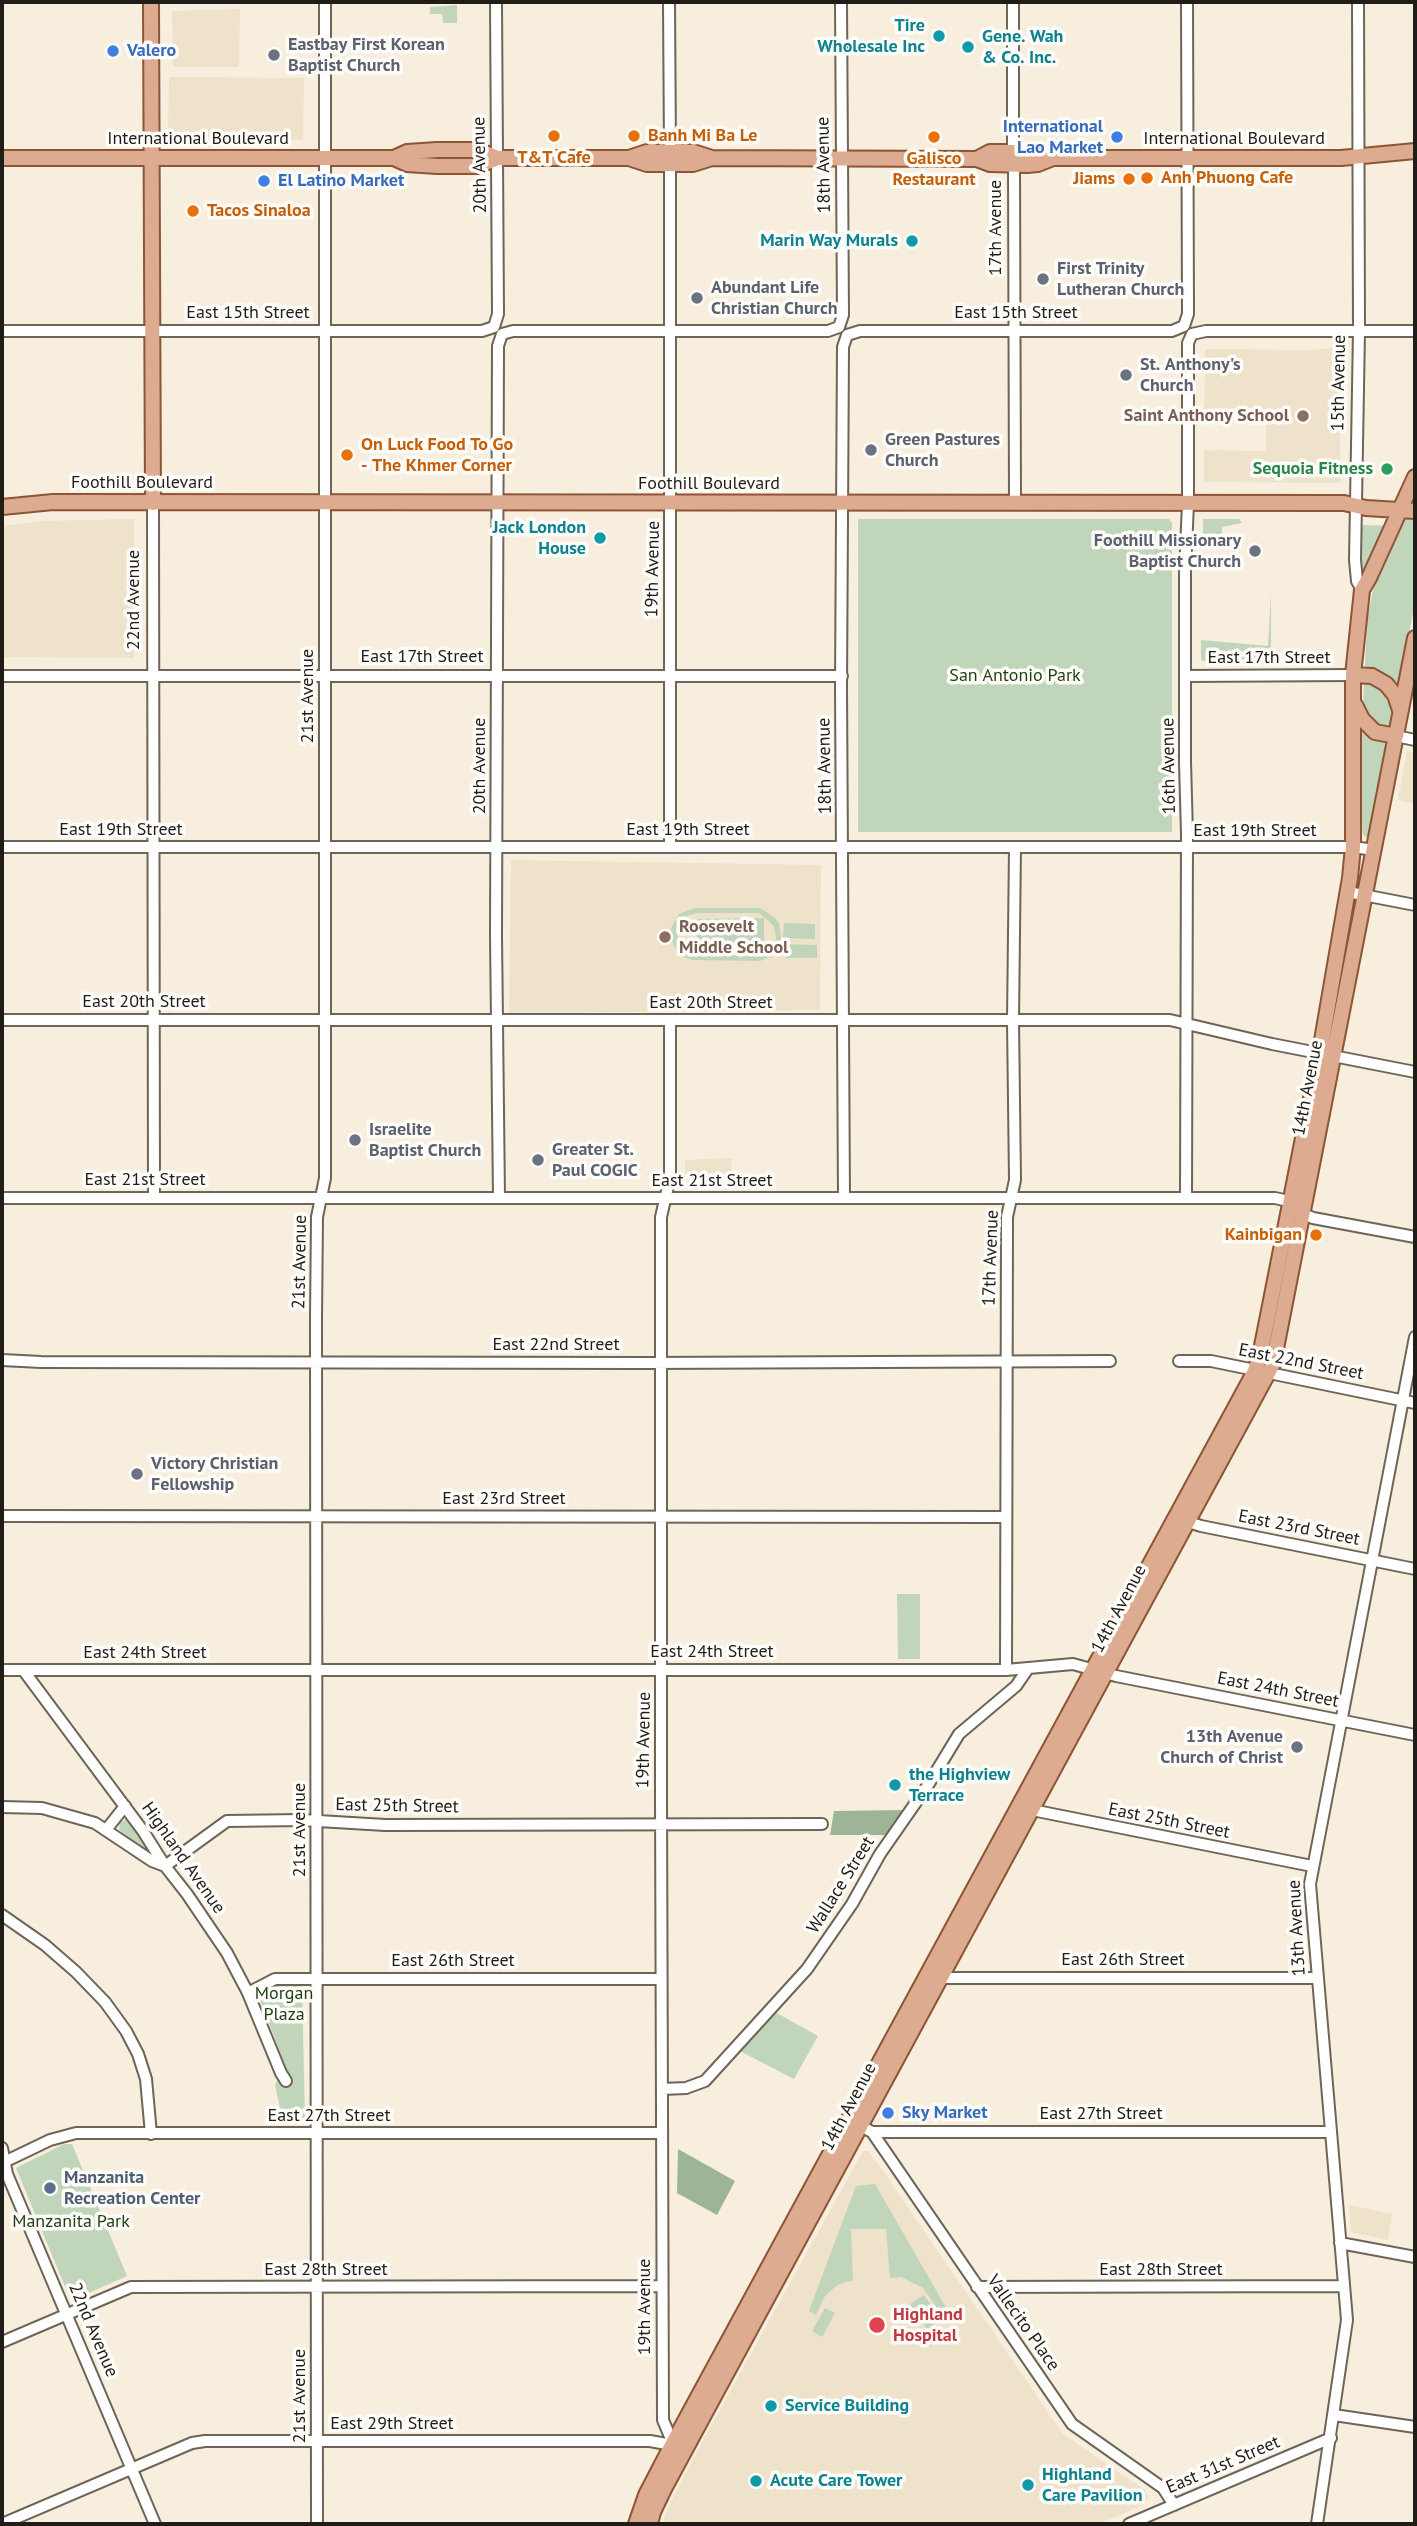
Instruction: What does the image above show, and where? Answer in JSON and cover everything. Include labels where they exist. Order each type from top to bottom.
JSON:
[{"type":"main road","name":"22nd Avenue","points":[[152,2],[153,503]]},
{"type":"main road","name":"International Boulevard","points":[[2,158],[394,158],[407,152],[477,150],[498,158],[629,158],[647,164],[693,152],[712,158],[977,159],[990,164],[1014,158],[1038,164],[1054,158],[1360,158],[1415,151]]},
{"type":"main road","points":[[1362,590],[1415,477]]},
{"type":"main road","name":"Foothill Boulevard","points":[[2,507],[53,502],[1344,503],[1415,511]]},
{"type":"main road","name":"15th Avenue","points":[[1353,848],[1353,675],[1362,590]]},
{"type":"main road","name":"14th Avenue","points":[[1262,1373],[1261,1351],[1290,1204],[1374,850],[1415,638]]},
{"type":"main road","points":[[1353,675],[1372,676],[1387,684],[1395,695],[1401,713]]},
{"type":"main road","points":[[1353,701],[1362,719],[1375,732],[1396,736]]},
{"type":"main road","name":"14th Avenue","points":[[636,2524],[646,2495],[678,2449],[860,2126],[935,1975],[1262,1373],[1273,1364],[1303,1214],[1353,848]]},
{"type":"main road","name":"14th Avenue","points":[[650,2524],[678,2449]]},
{"type":"street","name":"21st Avenue","points":[[317,2524],[317,1217],[325,1178],[325,2]]},
{"type":"street","name":"20th Avenue","points":[[496,2],[499,1198]]},
{"type":"street","name":"19th Avenue","points":[[668,2],[670,847]]},
{"type":"street","name":"18th Avenue","points":[[841,2],[844,1198]]},
{"type":"street","name":"17th Avenue","points":[[1013,2],[1015,503]]},
{"type":"street","name":"16th Avenue","points":[[1186,1198],[1187,2]]},
{"type":"street","name":"15th Avenue","points":[[1358,2],[1360,158],[1356,577],[1362,590]]},
{"type":"street","name":"East 15th Street","points":[[2,331],[1415,331]]},
{"type":"street","name":"22nd Avenue","points":[[153,503],[154,1197]]},
{"type":"street","name":"East 17th Street","points":[[1186,676],[1353,675]]},
{"type":"street","name":"East 17th Street","points":[[2,676],[842,676]]},
{"type":"street","points":[[1396,736],[1415,740]]},
{"type":"street","name":"East 19th Street","points":[[2,847],[1015,847],[1374,850]]},
{"type":"street","name":"17th Avenue","points":[[1006,1670],[1007,1217],[1015,1180],[1015,847]]},
{"type":"street","points":[[1348,892],[1415,905]]},
{"type":"street","name":"East 20th Street","points":[[2,1020],[1170,1020],[1272,1044],[1415,1072]]},
{"type":"street","name":"19th Avenue","points":[[670,1021],[670,1178],[661,1217],[660,1363],[662,2286],[663,2420],[678,2449]]},
{"type":"street","name":"East 21st Street","points":[[2,1198],[1275,1198],[1290,1204],[1303,1214],[1415,1237]]},
{"type":"street","name":"13th Avenue","points":[[1317,2524],[1347,2320],[1310,1884],[1415,1337]]},
{"type":"street","name":"East 22nd Street","points":[[2,1360],[660,1363],[1110,1361]]},
{"type":"street","name":"East 22nd Street","points":[[1179,1361],[1211,1362],[1415,1403]]},
{"type":"street","name":"East 23rd Street","points":[[2,1516],[1006,1517]]},
{"type":"street","name":"East 23rd Street","points":[[1182,1520],[1415,1569]]},
{"type":"street","name":"East 24th Street","points":[[2,1670],[1027,1670],[1073,1664],[1415,1735]]},
{"type":"street","name":"Wallace Street","points":[[662,2089],[686,2088],[705,2081],[820,1953],[880,1854],[928,1786],[958,1734],[1016,1686],[1027,1670]]},
{"type":"street","name":"Highland Avenue","points":[[24,1671],[204,1916],[248,1993],[286,2081]]},
{"type":"street","points":[[106,1830],[125,1805]]},
{"type":"street","points":[[2,1807],[55,1811],[95,1823],[152,1861],[165,1866]]},
{"type":"street","name":"East 25th Street","points":[[1025,1809],[1312,1867]]},
{"type":"street","name":"East 25th Street","points":[[165,1866],[227,1821],[384,1825],[822,1824]]},
{"type":"street","points":[[2,1914],[45,1945],[76,1972],[126,2031],[138,2054],[146,2079],[151,2134]]},
{"type":"street","name":"East 26th Street","points":[[935,1975],[1318,1978]]},
{"type":"street","name":"East 26th Street","points":[[248,1993],[275,1979],[661,1979]]},
{"type":"street","name":"East 27th Street","points":[[860,2126],[1331,2132]]},
{"type":"street","name":"Vallecito Place","points":[[860,2126],[1072,2424],[1163,2488],[1174,2505]]},
{"type":"street","name":"East 27th Street","points":[[3,2163],[66,2135],[662,2133]]},
{"type":"street","name":"22nd Avenue","points":[[2,2148],[7,2174],[155,2524]]},
{"type":"street","points":[[1340,2243],[1415,2258]]},
{"type":"street","name":"East 28th Street","points":[[2,2342],[131,2287],[662,2286]]},
{"type":"street","name":"East 28th Street","points":[[977,2287],[1344,2286]]},
{"type":"street","points":[[1334,2416],[1415,2427]]},
{"type":"street","name":"East 31st Street","points":[[1129,2524],[1331,2438]]},
{"type":"street","name":"East 29th Street","points":[[2,2524],[192,2443],[205,2441],[650,2441],[678,2449]]},
{"type":"shaded area","points":[[240,9],[239,67],[173,67],[172,11]]},
{"type":"shaded area","points":[[169,77],[304,78],[303,140],[168,139]]},
{"type":"shaded area","name":"Saint Anthony School","points":[[1340,347],[1340,483],[1204,482],[1204,450],[1266,451],[1266,416],[1204,416],[1205,349],[1311,350]]},
{"type":"shaded area","points":[[134,519],[134,658],[2,657],[2,526],[41,521]]},
{"type":"shaded area","points":[[1407,751],[1415,753],[1415,804],[1398,800]]},
{"type":"shaded area","name":"Roosevelt Middle School","points":[[511,860],[821,865],[820,1010],[509,1013]]},
{"type":"shaded area","points":[[732,1158],[731,1175],[685,1176],[685,1160]]},
{"type":"shaded area","name":"Highland Hospital","points":[[863,2151],[868,2151],[881,2168],[1063,2434],[1145,2490],[1148,2496],[1144,2505],[1098,2524],[662,2524],[671,2501],[713,2422]]},
{"type":"shaded area","points":[[1349,2205],[1392,2214],[1388,2240],[1351,2232]]},
{"type":"green space","points":[[457,5],[457,23],[443,23],[442,14],[430,14],[430,7]]},
{"type":"green space","points":[[1415,489],[1415,603],[1369,836],[1366,837],[1362,829],[1362,728],[1367,619],[1378,567],[1362,578],[1360,525],[1398,526]]},
{"type":"green space","name":"San Antonio Park","points":[[858,519],[1169,519],[1172,523],[1172,832],[858,832]]},
{"type":"green space","points":[[1203,519],[1239,519],[1242,523],[1222,527],[1222,542],[1203,542]]},
{"type":"green space","points":[[1271,594],[1271,660],[1201,659],[1201,640],[1268,646]]},
{"type":"green space","points":[[695,908],[760,908],[779,923],[781,939],[772,956],[760,961],[693,960],[681,956],[673,945],[671,928],[679,914]],"holes":[[[696,913],[759,913],[774,926],[776,938],[769,952],[759,956],[689,954],[680,948],[676,929],[682,918]]]},
{"type":"green space","points":[[764,918],[764,952],[697,952],[697,919]]},
{"type":"green space","points":[[784,923],[815,924],[815,939],[783,938]]},
{"type":"green space","points":[[785,944],[817,945],[817,958],[785,958]]},
{"type":"green space","points":[[897,1594],[920,1594],[920,1659],[898,1659]]},
{"type":"green space","points":[[904,1810],[887,1835],[830,1835],[834,1811]]},
{"type":"green space","points":[[129,1819],[154,1857],[119,1830],[120,1823]]},
{"type":"green space","name":"Morgan Plaza","points":[[302,1985],[305,2122],[283,2122],[275,2085],[285,2064],[258,1995],[278,1986]]},
{"type":"green space","points":[[775,2012],[818,2036],[794,2079],[740,2051]]},
{"type":"green space","name":"Manzanita Park","points":[[64,2144],[72,2144],[127,2276],[71,2301],[16,2168]]},
{"type":"green space","points":[[678,2149],[735,2181],[717,2215],[677,2193]]},
{"type":"green space","points":[[875,2184],[952,2318],[946,2321],[923,2288],[901,2277],[890,2278],[886,2229],[851,2229],[853,2281],[836,2286],[825,2296],[816,2315],[809,2311],[856,2186]]},
{"type":"green space","points":[[924,2295],[941,2319],[927,2329],[910,2304]]},
{"type":"green space","points":[[825,2308],[835,2313],[822,2337],[812,2331]]},
{"type":"place","name":"Tire Wholesale Inc","points":[[939,36]]},
{"type":"place","name":"Gene. Wah & Co. Inc.","points":[[968,47]]},
{"type":"place","name":"Valero","points":[[113,51]]},
{"type":"place","name":"Eastbay First Korean Baptist Church","points":[[274,55]]},
{"type":"place","name":"T&T Cafe","points":[[554,136]]},
{"type":"place","name":"Banh Mi Ba Le","points":[[634,136]]},
{"type":"place","name":"Galisco Restaurant","points":[[934,137]]},
{"type":"place","name":"International Lao Market","points":[[1117,137]]},
{"type":"place","name":"Anh Phuong Cafe","points":[[1147,178]]},
{"type":"place","name":"Jiams","points":[[1129,179]]},
{"type":"place","name":"El Latino Market","points":[[264,181]]},
{"type":"place","name":"Tacos Sinaloa","points":[[193,211]]},
{"type":"place","name":"Marin Way Murals","points":[[912,241]]},
{"type":"place","name":"First Trinity Lutheran Church","points":[[1043,279]]},
{"type":"place","name":"Abundant Life Christian Church","points":[[697,298]]},
{"type":"place","name":"St. Anthony's Church","points":[[1126,375]]},
{"type":"place","name":"Saint Anthony School","points":[[1303,416]]},
{"type":"place","name":"Green Pastures Church","points":[[871,450]]},
{"type":"place","name":"On Luck Food To Go - The Khmer Corner","points":[[347,455]]},
{"type":"place","name":"Sequoia Fitness","points":[[1387,469]]},
{"type":"place","name":"Jack London House","points":[[600,538]]},
{"type":"place","name":"Foothill Missionary Baptist Church","points":[[1255,551]]},
{"type":"place","name":"Roosevelt Middle School","points":[[665,937]]},
{"type":"place","name":"Israelite Baptist Church","points":[[355,1140]]},
{"type":"place","name":"Greater St. Paul COGIC","points":[[538,1160]]},
{"type":"place","name":"Kainbigan","points":[[1316,1235]]},
{"type":"place","name":"Victory Christian Fellowship","points":[[137,1474]]},
{"type":"place","name":"13th Avenue Church of Christ","points":[[1297,1747]]},
{"type":"place","name":"the Highview Terrace","points":[[895,1785]]},
{"type":"place","name":"Sky Market","points":[[888,2113]]},
{"type":"place","name":"Manzanita Recreation Center","points":[[50,2188]]},
{"type":"place","name":"Highland Hospital","points":[[877,2325]]},
{"type":"place","name":"Service Building","points":[[771,2406]]},
{"type":"place","name":"Acute Care Tower","points":[[756,2481]]},
{"type":"place","name":"Highland Care Pavilion","points":[[1028,2485]]}]
